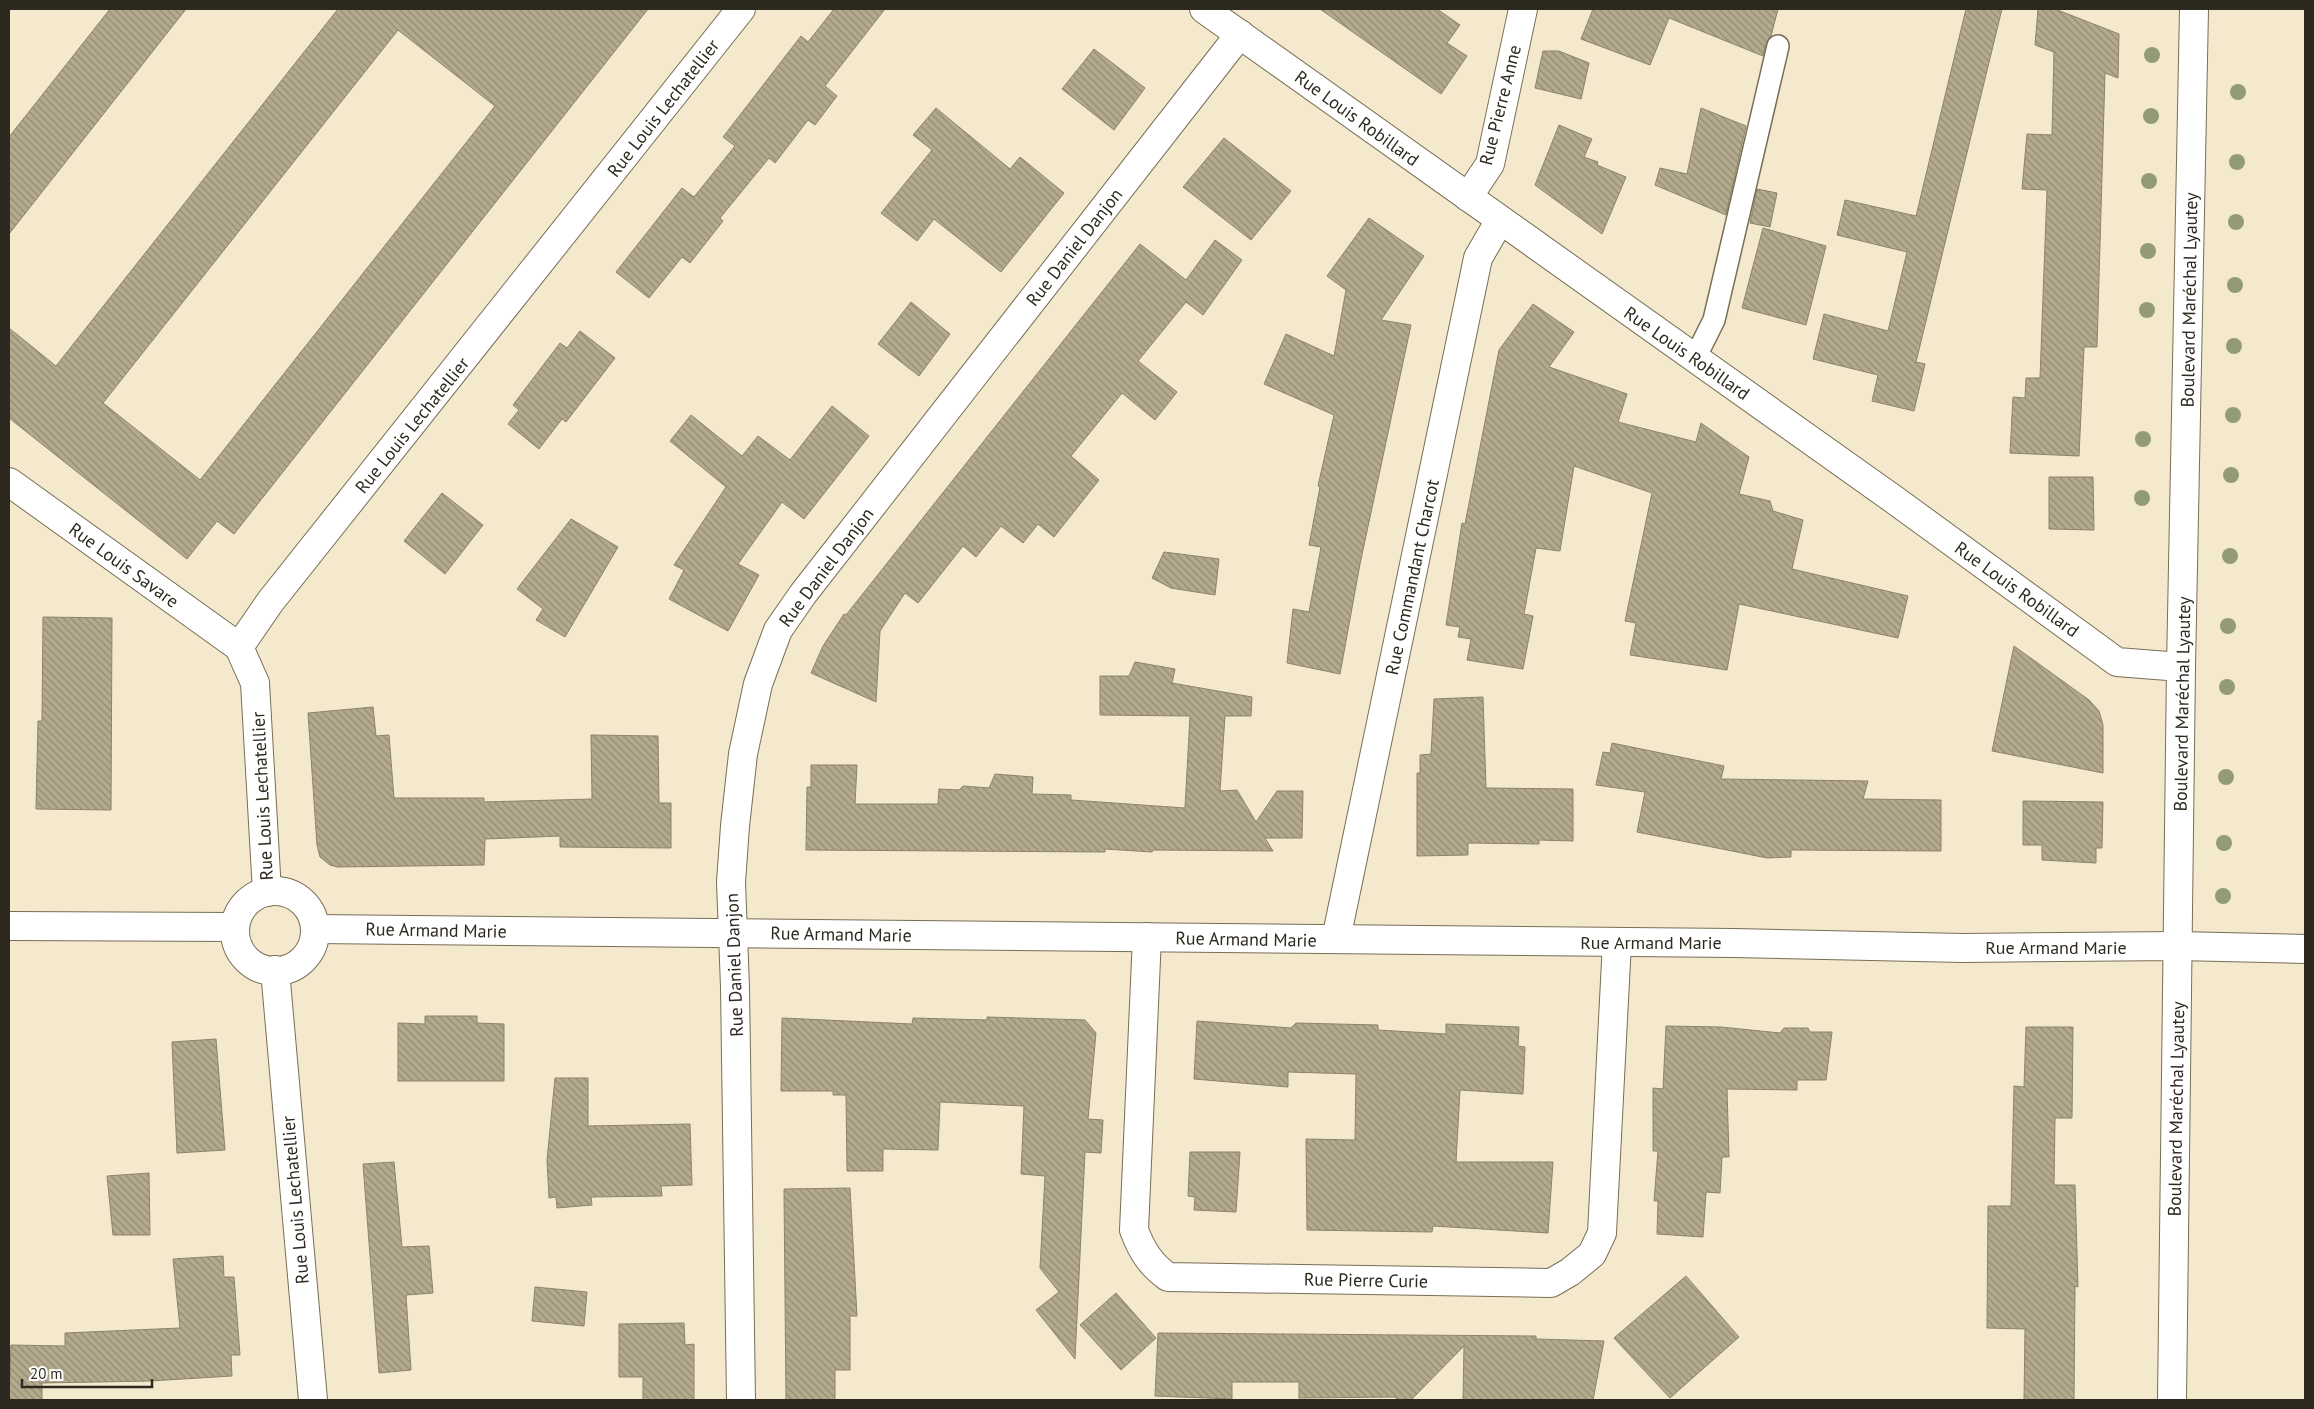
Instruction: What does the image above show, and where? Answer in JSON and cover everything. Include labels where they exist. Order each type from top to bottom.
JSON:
[{"type":"street","name":"Rue Louis Lechatellier","points":[[267,892],[256,683],[238,647],[270,602],[741,9]]},
{"type":"street","name":"Rue Louis Robillard","points":[[1204,9],[1695,358],[2117,662],[2181,667]]},
{"type":"street","name":"Rue Pierre Anne","points":[[1468,198],[1490,164],[1523,9]]},
{"type":"street","name":"Boulevard Maréchal Lyautey","points":[[2172,1400],[2181,667],[2194,9]]},
{"type":"street","name":"Rue Daniel Danjon","points":[[741,1400],[731,882],[743,754],[758,684],[778,630],[803,594],[1240,34]]},
{"type":"street","name":"Rue Commandant Charcot","points":[[1336,940],[1478,258],[1500,220]]},
{"type":"street","name":"Rue Louis Savare","points":[[9,482],[238,647]]},
{"type":"street","points":[[267,892],[288,893],[298,898],[308,909],[314,929],[313,942],[307,955],[290,968],[275,970],[262,968],[244,955],[238,944],[235,927],[237,918],[244,906],[252,898],[267,892]]},
{"type":"street","points":[[9,926],[235,927]]},
{"type":"street","name":"Rue Armand Marie","points":[[314,929],[1617,942],[1963,948],[2178,946],[2305,950]]},
{"type":"street","name":"Rue Pierre Curie","points":[[1147,938],[1134,1230],[1143,1252],[1154,1267],[1168,1277],[1551,1284],[1570,1272],[1592,1254],[1602,1233],[1617,942]]},
{"type":"street","name":"Rue Louis Lechatellier","points":[[275,970],[312,1400]]},
{"type":"lane","points":[[1695,358],[1714,320],[1778,46]]},
{"type":"building","points":[[110,9],[186,9],[9,234],[9,137]]},
{"type":"building","points":[[338,9],[648,9],[234,534],[217,521],[187,559],[9,418],[9,328],[56,366]],"holes":[[[398,30],[495,106],[200,480],[103,403]]]},
{"type":"building","points":[[834,9],[885,9],[825,86],[837,96],[815,125],[808,120],[775,163],[769,158],[720,218],[723,221],[690,263],[682,257],[649,298],[616,272],[682,188],[694,197],[735,146],[723,137],[801,36],[808,42]]},
{"type":"building","points":[[1320,9],[1437,9],[1460,25],[1447,43],[1467,56],[1441,94]]},
{"type":"building","points":[[1593,9],[1778,9],[1771,36],[1766,43],[1763,56],[1669,18],[1650,65],[1581,39]]},
{"type":"building","points":[[1966,9],[2002,9],[1916,362],[1925,364],[1914,411],[1872,401],[1878,375],[1813,359],[1824,314],[1888,331],[1907,252],[1837,235],[1845,200],[1916,216]]},
{"type":"building","points":[[2038,9],[2055,9],[2119,34],[2118,78],[2105,73],[2097,347],[2084,347],[2079,456],[2010,453],[2013,397],[2025,398],[2026,378],[2040,378],[2047,190],[2022,189],[2027,134],[2052,135],[2054,52],[2035,45]]},
{"type":"building","points":[[1094,49],[1145,88],[1114,130],[1062,89]]},
{"type":"building","points":[[1543,51],[1559,51],[1589,63],[1581,99],[1535,88]]},
{"type":"building","points":[[936,108],[1010,169],[1020,157],[1064,193],[1001,272],[934,219],[917,241],[881,213],[932,150],[913,135]]},
{"type":"building","points":[[1701,108],[1746,126],[1726,215],[1655,185],[1660,168],[1687,174]]},
{"type":"building","points":[[1559,125],[1592,139],[1584,157],[1598,162],[1597,165],[1626,177],[1602,234],[1535,185]]},
{"type":"building","points":[[1224,138],[1291,191],[1251,240],[1183,187]]},
{"type":"building","points":[[1757,189],[1777,193],[1770,227],[1750,223]]},
{"type":"building","points":[[1369,218],[1424,256],[1381,320],[1411,325],[1360,564],[1340,674],[1287,663],[1293,609],[1309,612],[1321,547],[1309,545],[1320,487],[1318,486],[1334,415],[1264,384],[1286,334],[1334,356],[1346,290],[1327,276]]},
{"type":"building","points":[[1763,228],[1826,246],[1806,325],[1742,308]]},
{"type":"building","points":[[1215,240],[1242,260],[1203,315],[1186,302],[1138,361],[1177,392],[1155,420],[1122,393],[1071,456],[1099,480],[1054,537],[1038,524],[1023,543],[1001,526],[976,557],[963,546],[918,603],[905,593],[880,631],[876,702],[811,673],[823,646],[844,614],[846,615],[1140,244],[1186,280]]},
{"type":"building","points":[[911,302],[950,334],[919,376],[878,344]]},
{"type":"building","points":[[1533,304],[1574,332],[1549,367],[1627,394],[1618,422],[1696,442],[1701,423],[1749,457],[1739,494],[1770,501],[1773,511],[1803,520],[1792,569],[1908,596],[1898,638],[1739,604],[1727,670],[1630,655],[1636,623],[1625,621],[1652,493],[1574,466],[1560,551],[1536,548],[1524,614],[1533,616],[1523,669],[1467,660],[1471,639],[1458,637],[1460,627],[1446,625],[1462,523],[1465,524],[1499,350]]},
{"type":"building","points":[[580,331],[615,358],[566,422],[562,419],[539,449],[508,424],[519,410],[513,405],[560,343],[567,348]]},
{"type":"building","points":[[832,406],[869,436],[804,519],[782,502],[738,564],[759,575],[728,631],[669,599],[684,570],[674,565],[726,487],[670,441],[691,415],[742,456],[758,436],[790,460]]},
{"type":"building","points":[[2049,477],[2093,477],[2094,530],[2049,529]]},
{"type":"building","points":[[442,493],[483,525],[445,574],[404,541]]},
{"type":"building","points":[[571,519],[618,547],[565,637],[536,620],[543,609],[517,589]]},
{"type":"building","points":[[1164,552],[1219,559],[1215,595],[1171,588],[1152,578]]},
{"type":"building","points":[[43,617],[112,618],[111,810],[36,809],[38,721],[42,721]]},
{"type":"building","points":[[2014,646],[2089,700],[2099,711],[2103,725],[2103,773],[1992,751]]},
{"type":"building","points":[[1135,662],[1175,669],[1172,683],[1252,697],[1251,716],[1225,716],[1220,791],[1237,790],[1256,822],[1277,791],[1303,791],[1302,838],[1265,838],[1273,851],[1153,850],[1152,852],[1105,849],[1105,852],[806,850],[807,787],[811,787],[811,765],[857,765],[855,804],[938,804],[939,789],[959,790],[963,786],[989,788],[995,774],[1033,777],[1032,794],[1071,795],[1071,800],[1185,808],[1190,716],[1100,715],[1100,676],[1129,676]]},
{"type":"building","points":[[1483,697],[1486,788],[1573,789],[1573,841],[1539,840],[1539,844],[1468,843],[1468,855],[1417,856],[1417,773],[1420,773],[1420,755],[1431,754],[1434,699]]},
{"type":"building","points":[[373,707],[376,736],[389,735],[394,798],[484,798],[484,802],[592,799],[591,735],[658,736],[659,803],[671,803],[671,848],[560,847],[560,836],[485,839],[484,865],[337,867],[330,865],[320,857],[317,845],[308,713]]},
{"type":"building","points":[[1612,743],[1724,766],[1721,779],[1868,781],[1863,799],[1941,800],[1941,851],[1791,850],[1791,857],[1767,858],[1637,832],[1645,792],[1596,785],[1603,752],[1610,753]]},
{"type":"building","points":[[2023,801],[2103,802],[2102,848],[2096,848],[2096,863],[2042,860],[2042,845],[2023,845]]},
{"type":"building","points":[[425,1016],[477,1016],[477,1023],[504,1024],[504,1081],[398,1081],[398,1023],[425,1024]]},
{"type":"building","points":[[987,1017],[1085,1020],[1096,1033],[1088,1119],[1103,1120],[1101,1153],[1085,1152],[1075,1359],[1036,1310],[1059,1292],[1040,1268],[1045,1176],[1021,1174],[1024,1106],[940,1102],[938,1150],[883,1149],[883,1171],[847,1171],[846,1095],[833,1095],[833,1091],[781,1091],[782,1018],[912,1024],[913,1018],[987,1020]]},
{"type":"building","points":[[1197,1021],[1291,1028],[1296,1023],[1378,1025],[1378,1030],[1446,1034],[1446,1024],[1519,1027],[1518,1046],[1525,1047],[1523,1094],[1460,1090],[1456,1162],[1553,1162],[1548,1233],[1433,1226],[1432,1232],[1307,1230],[1306,1139],[1355,1140],[1356,1074],[1288,1072],[1288,1087],[1194,1079]]},
{"type":"building","points":[[1666,1026],[1721,1027],[1780,1033],[1784,1028],[1808,1028],[1810,1032],[1832,1032],[1826,1080],[1797,1080],[1797,1090],[1727,1089],[1729,1157],[1722,1157],[1720,1193],[1706,1192],[1703,1237],[1657,1234],[1658,1201],[1654,1201],[1658,1151],[1653,1151],[1653,1088],[1663,1089]]},
{"type":"building","points":[[2026,1027],[2073,1027],[2072,1118],[2055,1118],[2054,1185],[2075,1185],[2078,1287],[2075,1286],[2074,1400],[2024,1400],[2025,1329],[1987,1328],[1988,1206],[2011,1206],[2014,1086],[2024,1087]]},
{"type":"building","points":[[216,1039],[225,1150],[177,1153],[172,1042]]},
{"type":"building","points":[[555,1078],[588,1078],[588,1126],[690,1124],[692,1185],[661,1186],[662,1196],[591,1197],[592,1205],[557,1208],[556,1197],[549,1198],[547,1160]]},
{"type":"building","points":[[1190,1152],[1240,1152],[1236,1212],[1194,1210],[1195,1197],[1188,1196]]},
{"type":"building","points":[[394,1162],[402,1247],[429,1246],[433,1293],[406,1295],[411,1370],[379,1373],[363,1164]]},
{"type":"building","points":[[149,1173],[150,1235],[113,1235],[107,1176]]},
{"type":"building","points":[[850,1188],[857,1316],[850,1316],[850,1370],[835,1370],[835,1400],[786,1400],[784,1189]]},
{"type":"building","points":[[223,1256],[224,1277],[234,1277],[240,1355],[231,1355],[232,1376],[150,1381],[42,1383],[42,1400],[9,1400],[11,1345],[65,1346],[65,1333],[180,1328],[173,1259]]},
{"type":"building","points":[[1686,1276],[1739,1337],[1670,1398],[1614,1338]]},
{"type":"building","points":[[535,1287],[587,1292],[584,1326],[532,1321]]},
{"type":"building","points":[[1116,1293],[1156,1338],[1121,1370],[1080,1325]]},
{"type":"building","points":[[684,1323],[685,1345],[694,1344],[694,1400],[643,1400],[643,1377],[619,1377],[619,1324]]},
{"type":"building","points":[[1158,1333],[1536,1336],[1536,1339],[1604,1341],[1593,1400],[1463,1400],[1464,1346],[1411,1400],[1398,1400],[1395,1397],[1299,1398],[1299,1382],[1232,1382],[1232,1399],[1155,1396]]}]
